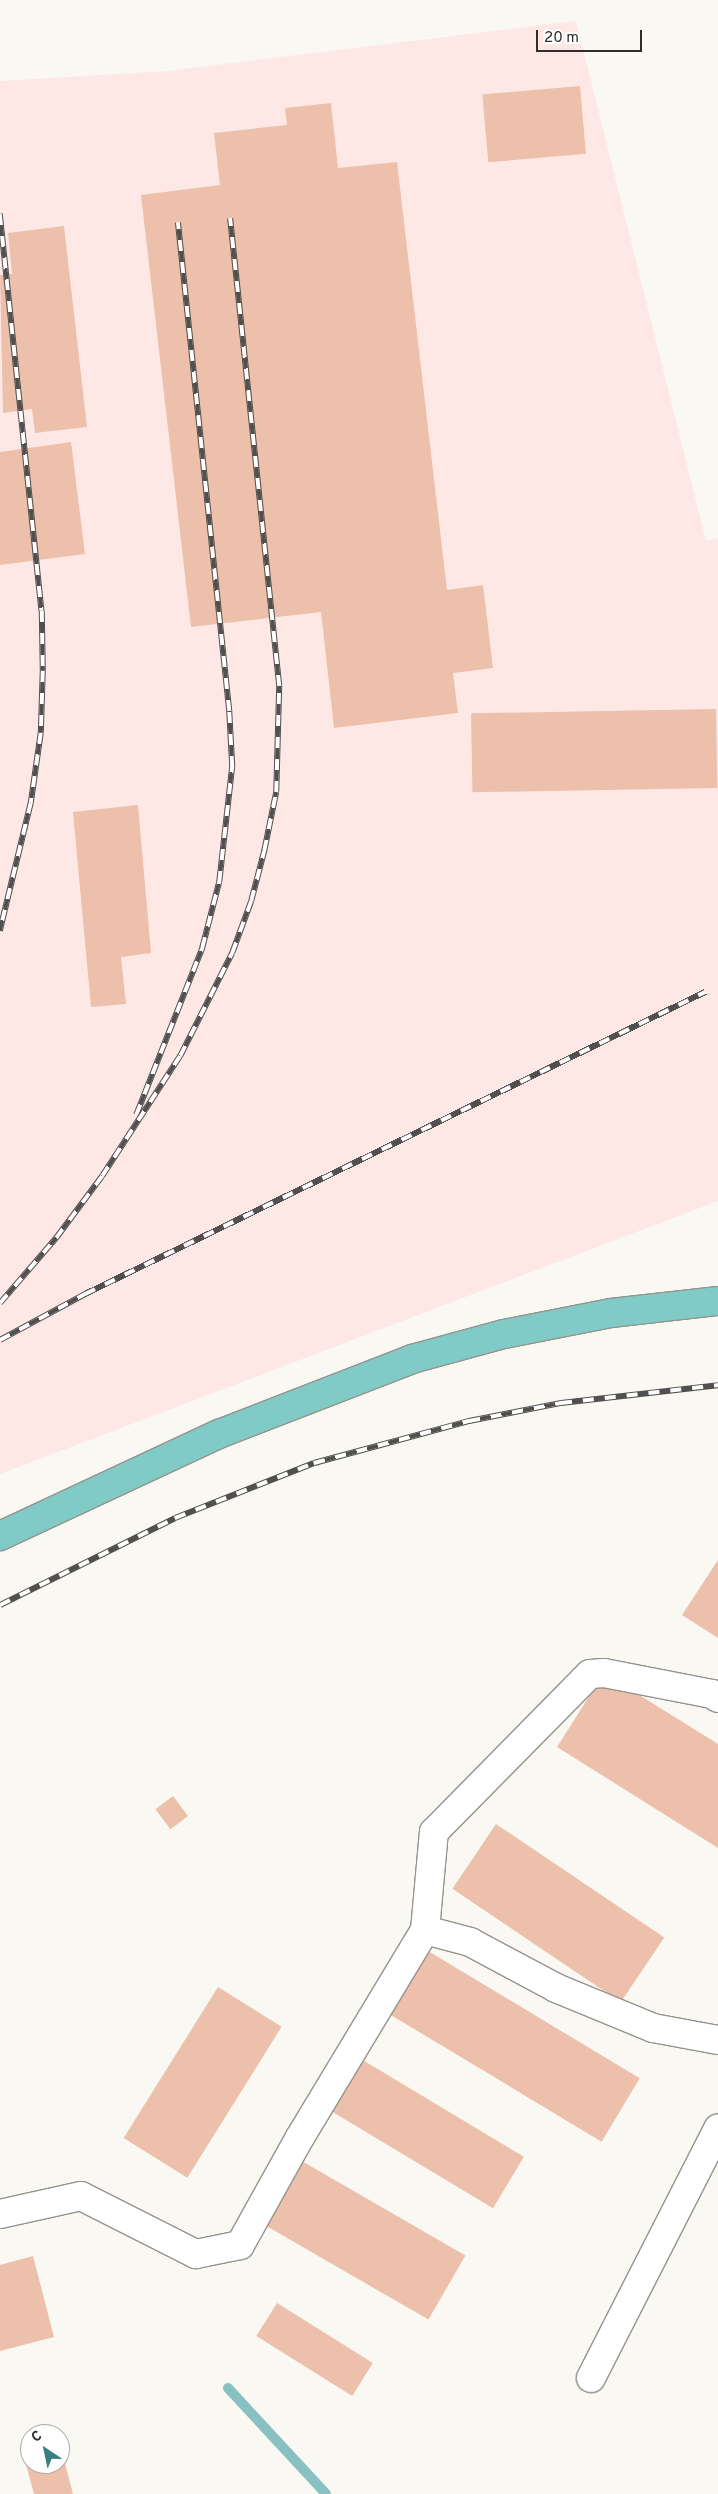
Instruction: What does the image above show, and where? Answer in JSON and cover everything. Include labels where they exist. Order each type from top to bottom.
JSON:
[{"type":"main road","points":[[0,1536],[219,1434],[412,1359],[504,1334],[611,1313],[718,1301]]},
{"type":"lane","points":[[0,2214],[81,2196],[196,2254],[240,2245],[299,2139],[425,1930],[434,1832],[590,1674],[604,1672],[712,1694],[718,1698]]},
{"type":"lane","points":[[425,1930],[470,1942],[556,1988],[653,2028],[718,2040]]},
{"type":"lane","points":[[591,2378],[718,2130]]},
{"type":"shaded area","points":[[576,21],[706,541],[718,538],[718,1201],[0,1474],[0,81],[167,71]]},
{"type":"building","points":[[580,86],[586,154],[488,162],[482,95]]},
{"type":"building","points":[[331,103],[338,168],[397,162],[447,590],[483,585],[493,668],[453,673],[458,713],[334,728],[321,612],[191,627],[141,195],[220,185],[214,133],[287,125],[285,108]]},
{"type":"building","points":[[64,226],[87,427],[35,433],[32,409],[3,413],[0,275],[12,274],[8,233]]},
{"type":"building","points":[[71,442],[85,554],[0,565],[0,452]]},
{"type":"building","points":[[716,709],[717,788],[472,792],[471,713]]},
{"type":"building","points":[[138,805],[151,953],[121,957],[126,1004],[91,1007],[73,812]]},
{"type":"building","points":[[718,1560],[718,1638],[682,1615]]},
{"type":"building","points":[[604,1673],[718,1744],[718,1848],[557,1747]]},
{"type":"building","points":[[173,1796],[188,1816],[170,1829],[155,1809]]},
{"type":"building","points":[[496,1824],[664,1938],[621,2002],[452,1889]]},
{"type":"building","points":[[428,1951],[640,2078],[602,2142],[390,2014]]},
{"type":"building","points":[[218,1987],[282,2027],[187,2178],[124,2138]]},
{"type":"building","points":[[361,2059],[524,2157],[493,2208],[330,2110]]},
{"type":"building","points":[[300,2160],[465,2256],[428,2320],[263,2224]]},
{"type":"building","points":[[33,2256],[54,2337],[0,2351],[0,2265]]},
{"type":"building","points":[[277,2303],[373,2363],[352,2396],[256,2336]]},
{"type":"building","points":[[29,2474],[68,2474],[73,2494],[34,2494]]},
{"type":"waterway","points":[[228,2388],[326,2494]]},
{"type":"railway","points":[[0,214],[42,611],[43,671],[41,733],[31,803],[0,931]]},
{"type":"railway","points":[[0,1303],[56,1238],[102,1176],[180,1056],[232,953],[251,901],[264,851],[276,792],[279,686],[230,219]]},
{"type":"railway","points":[[136,1115],[202,948],[219,882],[232,767],[229,711],[178,223]]},
{"type":"railway","points":[[0,1340],[85,1294],[705,992]]},
{"type":"railway","points":[[0,1605],[175,1518],[314,1463],[469,1421],[561,1403],[718,1385]]}]
